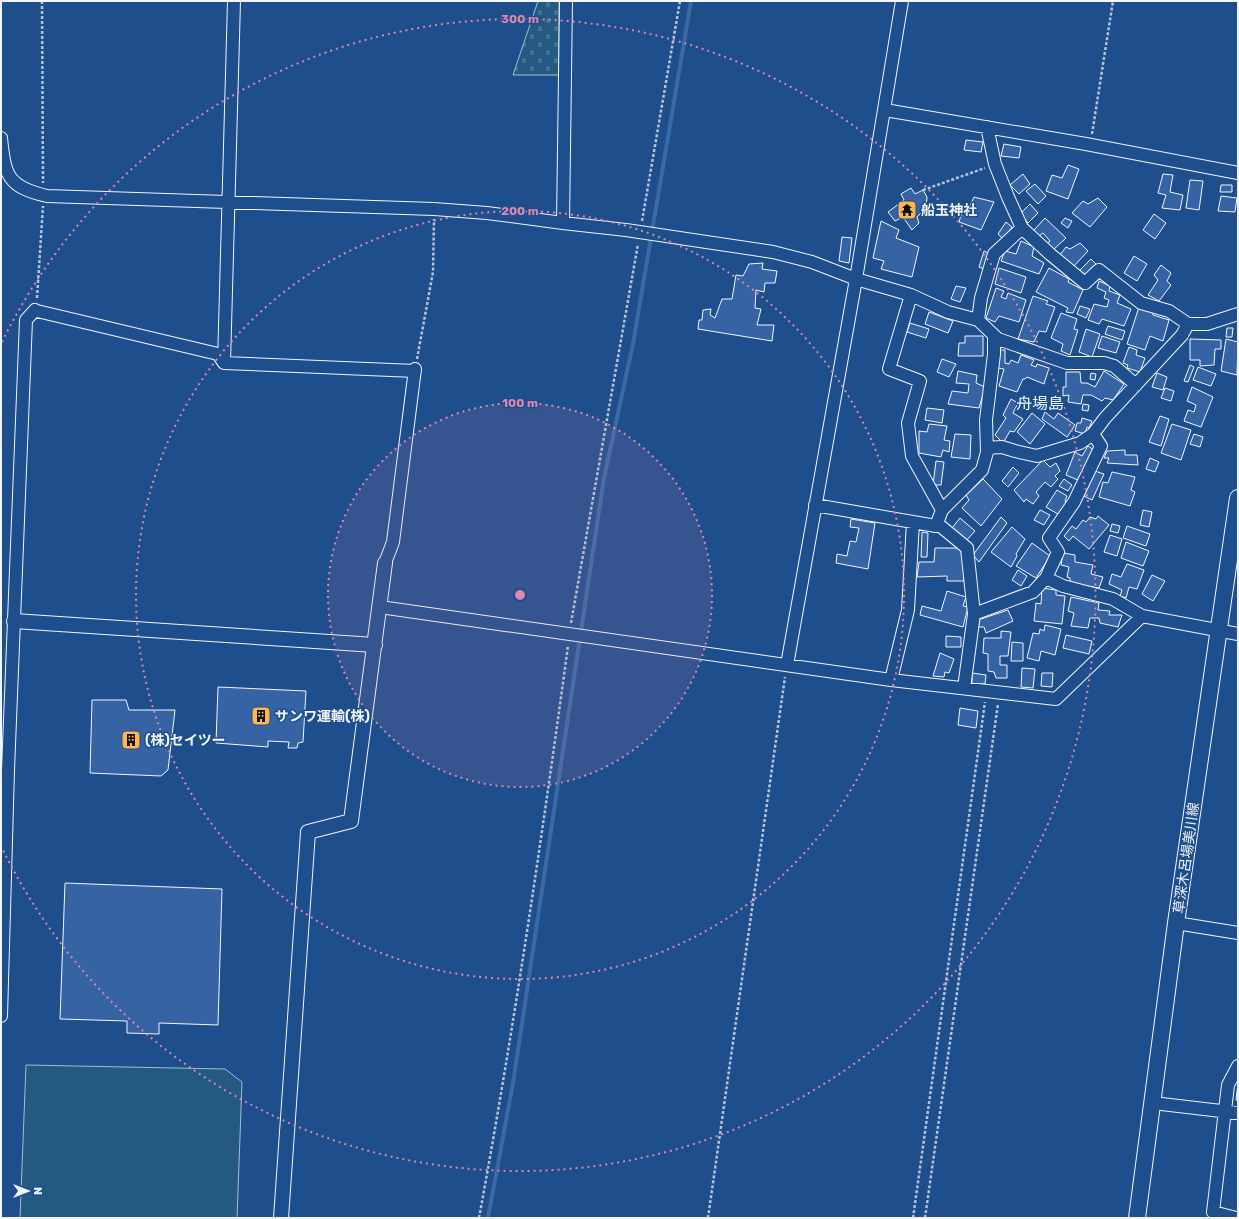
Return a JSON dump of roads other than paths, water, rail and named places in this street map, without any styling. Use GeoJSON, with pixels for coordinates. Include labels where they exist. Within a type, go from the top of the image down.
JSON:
{"type":"FeatureCollection","features":[{"type":"Feature","properties":{"kind":"main road","name":"草深木呂場美川線"},"geometry":{"type":"LineString","coordinates":[[1137,1218],[1176,923],[1238,498]]}},
{"type":"Feature","properties":{"kind":"street"},"geometry":{"type":"LineString","coordinates":[[224,363],[234,1]]}},
{"type":"Feature","properties":{"kind":"street"},"geometry":{"type":"LineString","coordinates":[[563,223],[566,1]]}},
{"type":"Feature","properties":{"kind":"street"},"geometry":{"type":"LineString","coordinates":[[787,665],[856,279],[902,1]]}},
{"type":"Feature","properties":{"kind":"street"},"geometry":{"type":"LineString","coordinates":[[884,110],[1090,145],[1238,173]]}},
{"type":"Feature","properties":{"kind":"street"},"geometry":{"type":"LineString","coordinates":[[987,127],[995,164],[1022,228],[1085,283],[1099,270],[1141,303],[1169,311],[1188,324],[1207,324],[1238,314]]}},
{"type":"Feature","properties":{"kind":"street"},"geometry":{"type":"LineString","coordinates":[[1,138],[7,174],[16,184],[27,191],[44,195],[434,209],[487,213],[647,233],[773,252],[812,262],[856,279],[911,295],[948,312],[978,320],[998,339],[1067,363],[1104,363],[1114,366],[1136,385]]}},
{"type":"Feature","properties":{"kind":"street"},"geometry":{"type":"LineString","coordinates":[[978,320],[981,298],[994,254],[1022,228]]}},
{"type":"Feature","properties":{"kind":"street"},"geometry":{"type":"LineString","coordinates":[[911,295],[889,369],[920,381],[908,423],[912,456],[942,510]]}},
{"type":"Feature","properties":{"kind":"street"},"geometry":{"type":"LineString","coordinates":[[1,1016],[26,320],[35,310],[218,354],[224,363]]}},
{"type":"Feature","properties":{"kind":"street"},"geometry":{"type":"LineString","coordinates":[[987,448],[1002,447],[1037,456],[1080,443],[1093,434],[1105,418],[1182,335],[1188,324]]}},
{"type":"Feature","properties":{"kind":"street"},"geometry":{"type":"LineString","coordinates":[[938,524],[942,510],[982,470],[987,448],[986,420],[994,354],[994,336]]}},
{"type":"Feature","properties":{"kind":"street"},"geometry":{"type":"LineString","coordinates":[[224,363],[415,370],[393,542],[385,563],[351,821],[308,832],[281,1218]]}},
{"type":"Feature","properties":{"kind":"street"},"geometry":{"type":"LineString","coordinates":[[974,614],[1033,592],[1046,578],[1058,552],[1048,538],[1074,502],[1100,446],[1093,434]]}},
{"type":"Feature","properties":{"kind":"street"},"geometry":{"type":"LineString","coordinates":[[815,505],[936,526],[938,524]]}},
{"type":"Feature","properties":{"kind":"street"},"geometry":{"type":"LineString","coordinates":[[891,680],[908,610],[913,522]]}},
{"type":"Feature","properties":{"kind":"street"},"geometry":{"type":"LineString","coordinates":[[938,524],[967,548],[974,614],[964,688]]}},
{"type":"Feature","properties":{"kind":"street"},"geometry":{"type":"LineString","coordinates":[[1046,578],[1063,586],[1113,599],[1142,616],[1238,634]]}},
{"type":"Feature","properties":{"kind":"street"},"geometry":{"type":"LineString","coordinates":[[380,607],[891,680],[1056,699],[1142,616]]}},
{"type":"Feature","properties":{"kind":"street"},"geometry":{"type":"LineString","coordinates":[[14,621],[374,645]]}},
{"type":"Feature","properties":{"kind":"street"},"geometry":{"type":"LineString","coordinates":[[1176,923],[1238,933]]}},
{"type":"Feature","properties":{"kind":"street"},"geometry":{"type":"LineString","coordinates":[[1236,1218],[1213,1212],[1228,1085],[1238,1066]]}},
{"type":"Feature","properties":{"kind":"street"},"geometry":{"type":"LineString","coordinates":[[1153,1103],[1238,1113]]}},
{"type":"Feature","properties":{"kind":"waterway"},"geometry":{"type":"LineString","coordinates":[[488,1218],[513,1083],[604,478],[633,344],[691,1]]}},
{"type":"Feature","properties":{"kind":"place","name":"船玉神社"},"geometry":{"type":"Point","coordinates":[907,210]}},
{"type":"Feature","properties":{"kind":"place","name":"サンワ運輸(株)"},"geometry":{"type":"Point","coordinates":[261,716]}},
{"type":"Feature","properties":{"kind":"place","name":"(株)セイツー"},"geometry":{"type":"Point","coordinates":[131,740]}},
{"type":"Feature","properties":{"kind":"district","name":"舟場島"},"geometry":{"type":"Point","coordinates":[1040,403]}}]}
